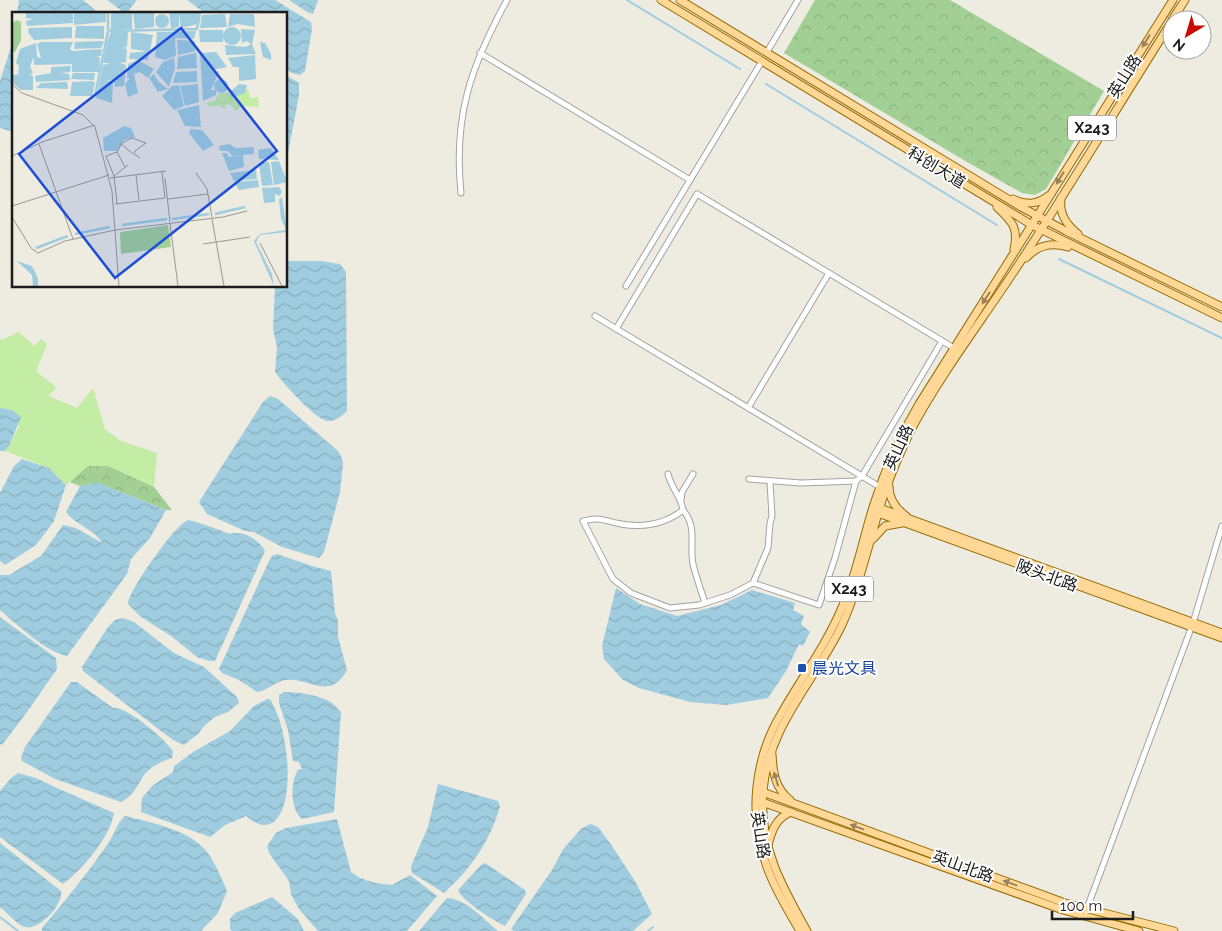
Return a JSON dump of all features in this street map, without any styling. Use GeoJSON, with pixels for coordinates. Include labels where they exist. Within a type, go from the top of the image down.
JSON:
{"type":"FeatureCollection","features":[{"type":"Feature","properties":{"kind":"main road","name":"科创大道"},"geometry":{"type":"LineString","coordinates":[[662,0],[1032,225],[1222,318]]}},
{"type":"Feature","properties":{"kind":"main road","name":"科创大道"},"geometry":{"type":"LineString","coordinates":[[680,0],[1037,216],[1222,307]]}},
{"type":"Feature","properties":{"kind":"main road","name":"英山路"},"geometry":{"type":"LineString","coordinates":[[760,790],[772,747],[787,716],[822,662],[840,629],[856,591],[868,548],[880,487],[905,428],[1172,0]]}},
{"type":"Feature","properties":{"kind":"main road","name":"英山路"},"geometry":{"type":"LineString","coordinates":[[800,931],[766,866],[758,832],[761,762],[773,729],[823,646],[843,605],[876,510],[911,432],[925,407],[1017,267],[1162,36]]}},
{"type":"Feature","properties":{"kind":"main road"},"geometry":{"type":"LineString","coordinates":[[992,189],[1021,202],[1029,203],[1038,202],[1050,194]]}},
{"type":"Feature","properties":{"kind":"main road"},"geometry":{"type":"LineString","coordinates":[[1062,196],[1061,209],[1065,222],[1090,243]]}},
{"type":"Feature","properties":{"kind":"main road"},"geometry":{"type":"LineString","coordinates":[[986,197],[1014,226],[1017,237],[1013,257]]}},
{"type":"Feature","properties":{"kind":"main road"},"geometry":{"type":"LineString","coordinates":[[1017,267],[1031,253],[1043,246],[1057,244],[1085,252]]}},
{"type":"Feature","properties":{"kind":"main road"},"geometry":{"type":"LineString","coordinates":[[890,477],[889,489],[892,501],[909,522]]}},
{"type":"Feature","properties":{"kind":"main road","name":"陂头北路"},"geometry":{"type":"LineString","coordinates":[[876,510],[1192,625],[1222,638]]}},
{"type":"Feature","properties":{"kind":"main road"},"geometry":{"type":"LineString","coordinates":[[868,548],[876,534],[885,526],[909,522]]}},
{"type":"Feature","properties":{"kind":"main road","name":"陂头北路"},"geometry":{"type":"LineString","coordinates":[[1192,625],[1222,633]]}},
{"type":"Feature","properties":{"kind":"main road"},"geometry":{"type":"LineString","coordinates":[[772,747],[777,785],[795,804]]}},
{"type":"Feature","properties":{"kind":"main road","name":"英山北路"},"geometry":{"type":"LineString","coordinates":[[760,790],[1065,903],[1086,913],[1139,931]]}},
{"type":"Feature","properties":{"kind":"main road","name":"英山路"},"geometry":{"type":"LineString","coordinates":[[759,801],[767,848],[779,880],[807,931]]}},
{"type":"Feature","properties":{"kind":"main road","name":"英山北路"},"geometry":{"type":"LineString","coordinates":[[759,801],[1064,910],[1174,931]]}},
{"type":"Feature","properties":{"kind":"main road"},"geometry":{"type":"LineString","coordinates":[[767,848],[774,825],[791,812]]}},
{"type":"Feature","properties":{"kind":"street"},"geometry":{"type":"LineString","coordinates":[[461,193],[459,165],[461,122],[468,87],[480,54],[507,0]]}},
{"type":"Feature","properties":{"kind":"street"},"geometry":{"type":"LineString","coordinates":[[767,52],[798,0]]}},
{"type":"Feature","properties":{"kind":"street"},"geometry":{"type":"LineString","coordinates":[[480,54],[690,180]]}},
{"type":"Feature","properties":{"kind":"street"},"geometry":{"type":"LineString","coordinates":[[626,286],[762,61]]}},
{"type":"Feature","properties":{"kind":"street"},"geometry":{"type":"LineString","coordinates":[[616,329],[697,194],[954,348]]}},
{"type":"Feature","properties":{"kind":"street"},"geometry":{"type":"LineString","coordinates":[[748,408],[829,273]]}},
{"type":"Feature","properties":{"kind":"street"},"geometry":{"type":"LineString","coordinates":[[595,316],[880,487]]}},
{"type":"Feature","properties":{"kind":"street"},"geometry":{"type":"LineString","coordinates":[[753,583],[819,604],[835,558],[856,481],[862,476],[942,341]]}},
{"type":"Feature","properties":{"kind":"street"},"geometry":{"type":"LineString","coordinates":[[668,474],[670,486],[681,500],[684,510],[690,518],[693,563],[705,603]]}},
{"type":"Feature","properties":{"kind":"street"},"geometry":{"type":"LineString","coordinates":[[681,500],[682,492],[693,474]]}},
{"type":"Feature","properties":{"kind":"street"},"geometry":{"type":"LineString","coordinates":[[749,479],[801,483],[856,481]]}},
{"type":"Feature","properties":{"kind":"street"},"geometry":{"type":"LineString","coordinates":[[684,510],[665,522],[640,525],[621,524],[596,517],[583,521],[613,579],[631,593],[670,608],[705,603],[730,595],[753,583],[768,548],[772,516],[770,482]]}},
{"type":"Feature","properties":{"kind":"street"},"geometry":{"type":"LineString","coordinates":[[1086,913],[1192,625],[1222,526]]}},
{"type":"Feature","properties":{"kind":"green space"},"geometry":{"type":"Polygon","coordinates":[[[815,0],[950,0],[1104,91],[1046,189],[1035,195],[1022,193],[784,53],[815,0]]]}},
{"type":"Feature","properties":{"kind":"green space"},"geometry":{"type":"Polygon","coordinates":[[[18,332],[35,346],[41,339],[47,344],[36,371],[56,387],[49,396],[77,408],[93,388],[105,429],[121,441],[157,453],[154,487],[108,466],[88,466],[66,485],[49,468],[5,451],[19,426],[12,410],[0,408],[0,338],[2,340],[18,332]]]}},
{"type":"Feature","properties":{"kind":"green space"},"geometry":{"type":"Polygon","coordinates":[[[88,466],[108,466],[154,487],[172,510],[166,510],[98,483],[80,486],[70,482],[88,466]]]}},
{"type":"Feature","properties":{"kind":"water"},"geometry":{"type":"Polygon","coordinates":[[[19,0],[83,0],[98,12],[17,12],[19,0]]]}},
{"type":"Feature","properties":{"kind":"water"},"geometry":{"type":"Polygon","coordinates":[[[107,0],[137,0],[128,12],[123,12],[107,0]]]}},
{"type":"Feature","properties":{"kind":"water"},"geometry":{"type":"Polygon","coordinates":[[[187,0],[275,0],[311,22],[312,29],[305,71],[300,75],[288,71],[288,12],[203,12],[187,0]]]}},
{"type":"Feature","properties":{"kind":"water"},"geometry":{"type":"Polygon","coordinates":[[[289,0],[318,0],[313,14],[289,0]]]}},
{"type":"Feature","properties":{"kind":"water"},"geometry":{"type":"Polygon","coordinates":[[[11,47],[12,131],[0,128],[0,81],[11,47]]]}},
{"type":"Feature","properties":{"kind":"water"},"geometry":{"type":"Polygon","coordinates":[[[288,76],[299,83],[299,95],[288,153],[288,76]]]}},
{"type":"Feature","properties":{"kind":"water"},"geometry":{"type":"Polygon","coordinates":[[[288,261],[321,261],[340,264],[346,272],[347,411],[341,417],[333,421],[327,421],[315,414],[275,372],[277,347],[273,329],[275,288],[288,288],[288,261]]]}},
{"type":"Feature","properties":{"kind":"water"},"geometry":{"type":"Polygon","coordinates":[[[270,396],[278,399],[338,451],[342,458],[340,492],[324,552],[319,558],[282,547],[254,532],[245,531],[207,514],[199,502],[263,402],[270,396]]]}},
{"type":"Feature","properties":{"kind":"water"},"geometry":{"type":"Polygon","coordinates":[[[0,408],[12,410],[21,417],[5,451],[0,451],[0,408]]]}},
{"type":"Feature","properties":{"kind":"water"},"geometry":{"type":"Polygon","coordinates":[[[22,459],[49,468],[66,485],[54,521],[36,545],[5,565],[0,561],[0,493],[14,466],[22,459]]]}},
{"type":"Feature","properties":{"kind":"water"},"geometry":{"type":"Polygon","coordinates":[[[98,483],[166,510],[150,538],[131,559],[127,574],[67,656],[49,649],[40,643],[0,610],[0,575],[9,575],[41,556],[63,525],[76,528],[102,543],[95,534],[74,520],[66,512],[80,486],[98,483]]]}},
{"type":"Feature","properties":{"kind":"water"},"geometry":{"type":"Polygon","coordinates":[[[188,520],[227,533],[247,535],[265,551],[215,661],[197,657],[171,636],[141,617],[128,604],[134,588],[158,552],[174,532],[188,520]]]}},
{"type":"Feature","properties":{"kind":"water"},"geometry":{"type":"Polygon","coordinates":[[[277,554],[331,571],[335,613],[338,621],[338,637],[347,670],[333,685],[319,686],[294,680],[285,680],[257,692],[239,680],[222,673],[219,669],[269,561],[272,556],[277,554]]]}},
{"type":"Feature","properties":{"kind":"water"},"geometry":{"type":"Polygon","coordinates":[[[616,588],[640,604],[677,616],[721,605],[752,590],[795,603],[793,610],[804,616],[801,624],[810,632],[803,646],[799,644],[786,671],[768,698],[726,705],[690,702],[639,688],[623,680],[604,659],[602,646],[616,588]]]}},
{"type":"Feature","properties":{"kind":"water"},"geometry":{"type":"Polygon","coordinates":[[[0,617],[56,658],[57,669],[2,745],[0,744],[0,617]]]}},
{"type":"Feature","properties":{"kind":"water"},"geometry":{"type":"Polygon","coordinates":[[[123,618],[134,622],[174,653],[204,667],[237,697],[239,703],[228,712],[215,717],[184,745],[173,740],[83,671],[82,667],[108,627],[115,620],[123,618]]]}},
{"type":"Feature","properties":{"kind":"water"},"geometry":{"type":"Polygon","coordinates":[[[71,682],[77,682],[113,708],[127,712],[136,718],[162,739],[173,751],[172,758],[151,768],[131,795],[121,802],[55,779],[22,761],[21,758],[25,747],[71,682]]]}},
{"type":"Feature","properties":{"kind":"water"},"geometry":{"type":"Polygon","coordinates":[[[284,692],[302,693],[321,698],[332,703],[341,712],[334,812],[302,819],[295,809],[292,796],[295,775],[298,770],[302,769],[299,762],[293,761],[288,730],[279,703],[279,695],[284,692]]]}},
{"type":"Feature","properties":{"kind":"water"},"geometry":{"type":"Polygon","coordinates":[[[270,699],[281,724],[288,770],[283,807],[279,816],[272,823],[263,825],[246,816],[225,825],[210,837],[141,812],[142,798],[152,786],[173,772],[174,766],[193,752],[230,731],[254,706],[270,699]]]}},
{"type":"Feature","properties":{"kind":"water"},"geometry":{"type":"Polygon","coordinates":[[[18,773],[36,778],[114,813],[107,832],[94,852],[79,870],[63,884],[0,837],[0,791],[18,773]]]}},
{"type":"Feature","properties":{"kind":"water"},"geometry":{"type":"Polygon","coordinates":[[[438,784],[498,801],[500,806],[491,831],[478,854],[454,884],[444,893],[412,873],[411,866],[428,827],[438,784]]]}},
{"type":"Feature","properties":{"kind":"water"},"geometry":{"type":"Polygon","coordinates":[[[125,816],[172,829],[203,847],[215,864],[227,891],[218,913],[201,931],[42,931],[42,928],[99,856],[125,816]]]}},
{"type":"Feature","properties":{"kind":"water"},"geometry":{"type":"Polygon","coordinates":[[[337,819],[351,872],[360,878],[375,883],[392,885],[410,875],[437,896],[407,931],[318,931],[299,909],[291,894],[289,881],[269,853],[267,846],[276,833],[286,828],[337,819]]]}},
{"type":"Feature","properties":{"kind":"water"},"geometry":{"type":"Polygon","coordinates":[[[591,824],[598,827],[610,843],[635,881],[652,914],[633,931],[514,931],[511,929],[552,870],[564,848],[582,828],[591,824]]]}},
{"type":"Feature","properties":{"kind":"water"},"geometry":{"type":"Polygon","coordinates":[[[0,843],[61,891],[59,902],[55,909],[44,921],[37,925],[31,927],[22,926],[0,907],[0,843]]]}},
{"type":"Feature","properties":{"kind":"water"},"geometry":{"type":"Polygon","coordinates":[[[485,863],[525,890],[526,894],[505,926],[472,905],[458,890],[485,863]]]}},
{"type":"Feature","properties":{"kind":"water"},"geometry":{"type":"Polygon","coordinates":[[[272,897],[298,919],[304,931],[232,931],[230,929],[230,919],[235,913],[272,897]]]}},
{"type":"Feature","properties":{"kind":"water"},"geometry":{"type":"Polygon","coordinates":[[[447,898],[454,899],[468,906],[498,931],[419,931],[447,898]]]}},
{"type":"Feature","properties":{"kind":"waterway"},"geometry":{"type":"LineString","coordinates":[[627,0],[740,69]]}},
{"type":"Feature","properties":{"kind":"waterway"},"geometry":{"type":"LineString","coordinates":[[766,84],[997,225]]}},
{"type":"Feature","properties":{"kind":"waterway"},"geometry":{"type":"LineString","coordinates":[[1059,259],[1222,338]]}},
{"type":"Feature","properties":{"kind":"waterway"},"geometry":{"type":"LineString","coordinates":[[0,917],[18,931]]}},
{"type":"Feature","properties":{"kind":"waterway"},"geometry":{"type":"LineString","coordinates":[[648,931],[653,927]]}},
{"type":"Feature","properties":{"kind":"place","name":"晨光文具"},"geometry":{"type":"Point","coordinates":[802,668]}}]}
